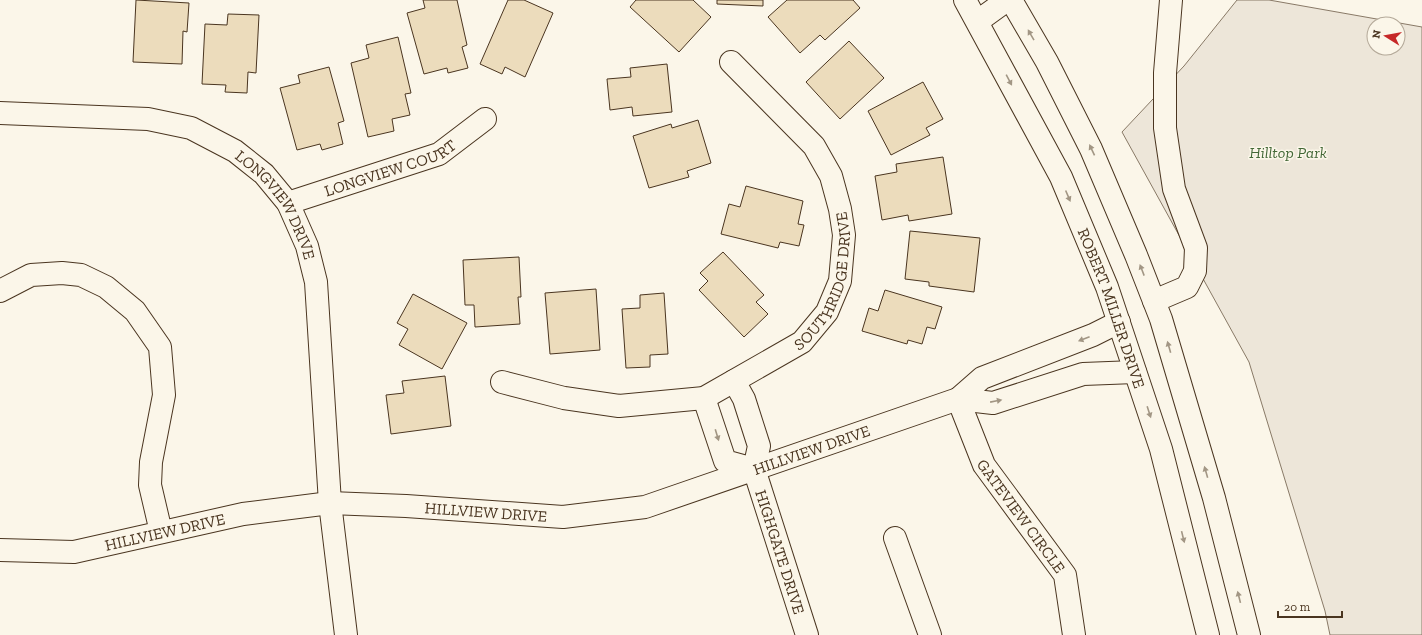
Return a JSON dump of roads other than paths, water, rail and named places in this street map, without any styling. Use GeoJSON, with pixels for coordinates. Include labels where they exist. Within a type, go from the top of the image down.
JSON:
{"type":"FeatureCollection","features":[{"type":"Feature","properties":{"kind":"street","name":"ROBERT MILLER DRIVE"},"geometry":{"type":"LineString","coordinates":[[965,0],[978,21],[1061,177],[1107,287],[1161,449],[1208,635]]}},
{"type":"Feature","properties":{"kind":"street"},"geometry":{"type":"LineString","coordinates":[[978,21],[1007,0]]}},
{"type":"Feature","properties":{"kind":"street"},"geometry":{"type":"LineString","coordinates":[[1011,0],[1047,62],[1091,149],[1161,319],[1214,498],[1249,635]]}},
{"type":"Feature","properties":{"kind":"street"},"geometry":{"type":"LineString","coordinates":[[1154,301],[1187,286],[1195,271],[1196,248],[1174,189],[1165,128],[1165,73],[1171,0]]}},
{"type":"Feature","properties":{"kind":"street","name":"SOUTHRIDGE DRIVE"},"geometry":{"type":"LineString","coordinates":[[502,382],[564,398],[619,406],[704,398],[802,342],[826,312],[840,281],[844,235],[840,209],[831,176],[814,146],[731,62]]}},
{"type":"Feature","properties":{"kind":"street","name":"LONGVIEW DRIVE"},"geometry":{"type":"LineString","coordinates":[[0,113],[148,118],[191,128],[235,151],[264,174],[288,203],[307,246],[316,282],[330,503],[346,635]]}},
{"type":"Feature","properties":{"kind":"street","name":"LONGVIEW COURT"},"geometry":{"type":"LineString","coordinates":[[288,203],[439,154],[485,119]]}},
{"type":"Feature","properties":{"kind":"street"},"geometry":{"type":"LineString","coordinates":[[0,291],[31,275],[62,273],[81,275],[106,287],[135,311],[160,347],[164,395],[151,462],[150,486],[161,532]]}},
{"type":"Feature","properties":{"kind":"street"},"geometry":{"type":"LineString","coordinates":[[958,399],[982,378],[1093,335],[1119,322]]}},
{"type":"Feature","properties":{"kind":"street"},"geometry":{"type":"LineString","coordinates":[[958,399],[994,403],[1084,374],[1136,372]]}},
{"type":"Feature","properties":{"kind":"street"},"geometry":{"type":"LineString","coordinates":[[704,398],[725,461],[754,469],[759,446],[744,400],[734,381]]}},
{"type":"Feature","properties":{"kind":"street","name":"HILLVIEW DRIVE"},"geometry":{"type":"LineString","coordinates":[[0,550],[74,552],[243,514],[330,503],[406,506],[563,517],[645,507],[958,399]]}},
{"type":"Feature","properties":{"kind":"street","name":"GATEVIEW CIRCLE"},"geometry":{"type":"LineString","coordinates":[[958,399],[984,465],[1065,575],[1074,635]]}},
{"type":"Feature","properties":{"kind":"street","name":"HIGHGATE DRIVE"},"geometry":{"type":"LineString","coordinates":[[754,469],[807,635]]}},
{"type":"Feature","properties":{"kind":"street"},"geometry":{"type":"LineString","coordinates":[[895,538],[930,635]]}},
{"type":"Feature","properties":{"kind":"park label","name":"Hilltop Park"},"geometry":{"type":"Point","coordinates":[1288,152]}}]}
